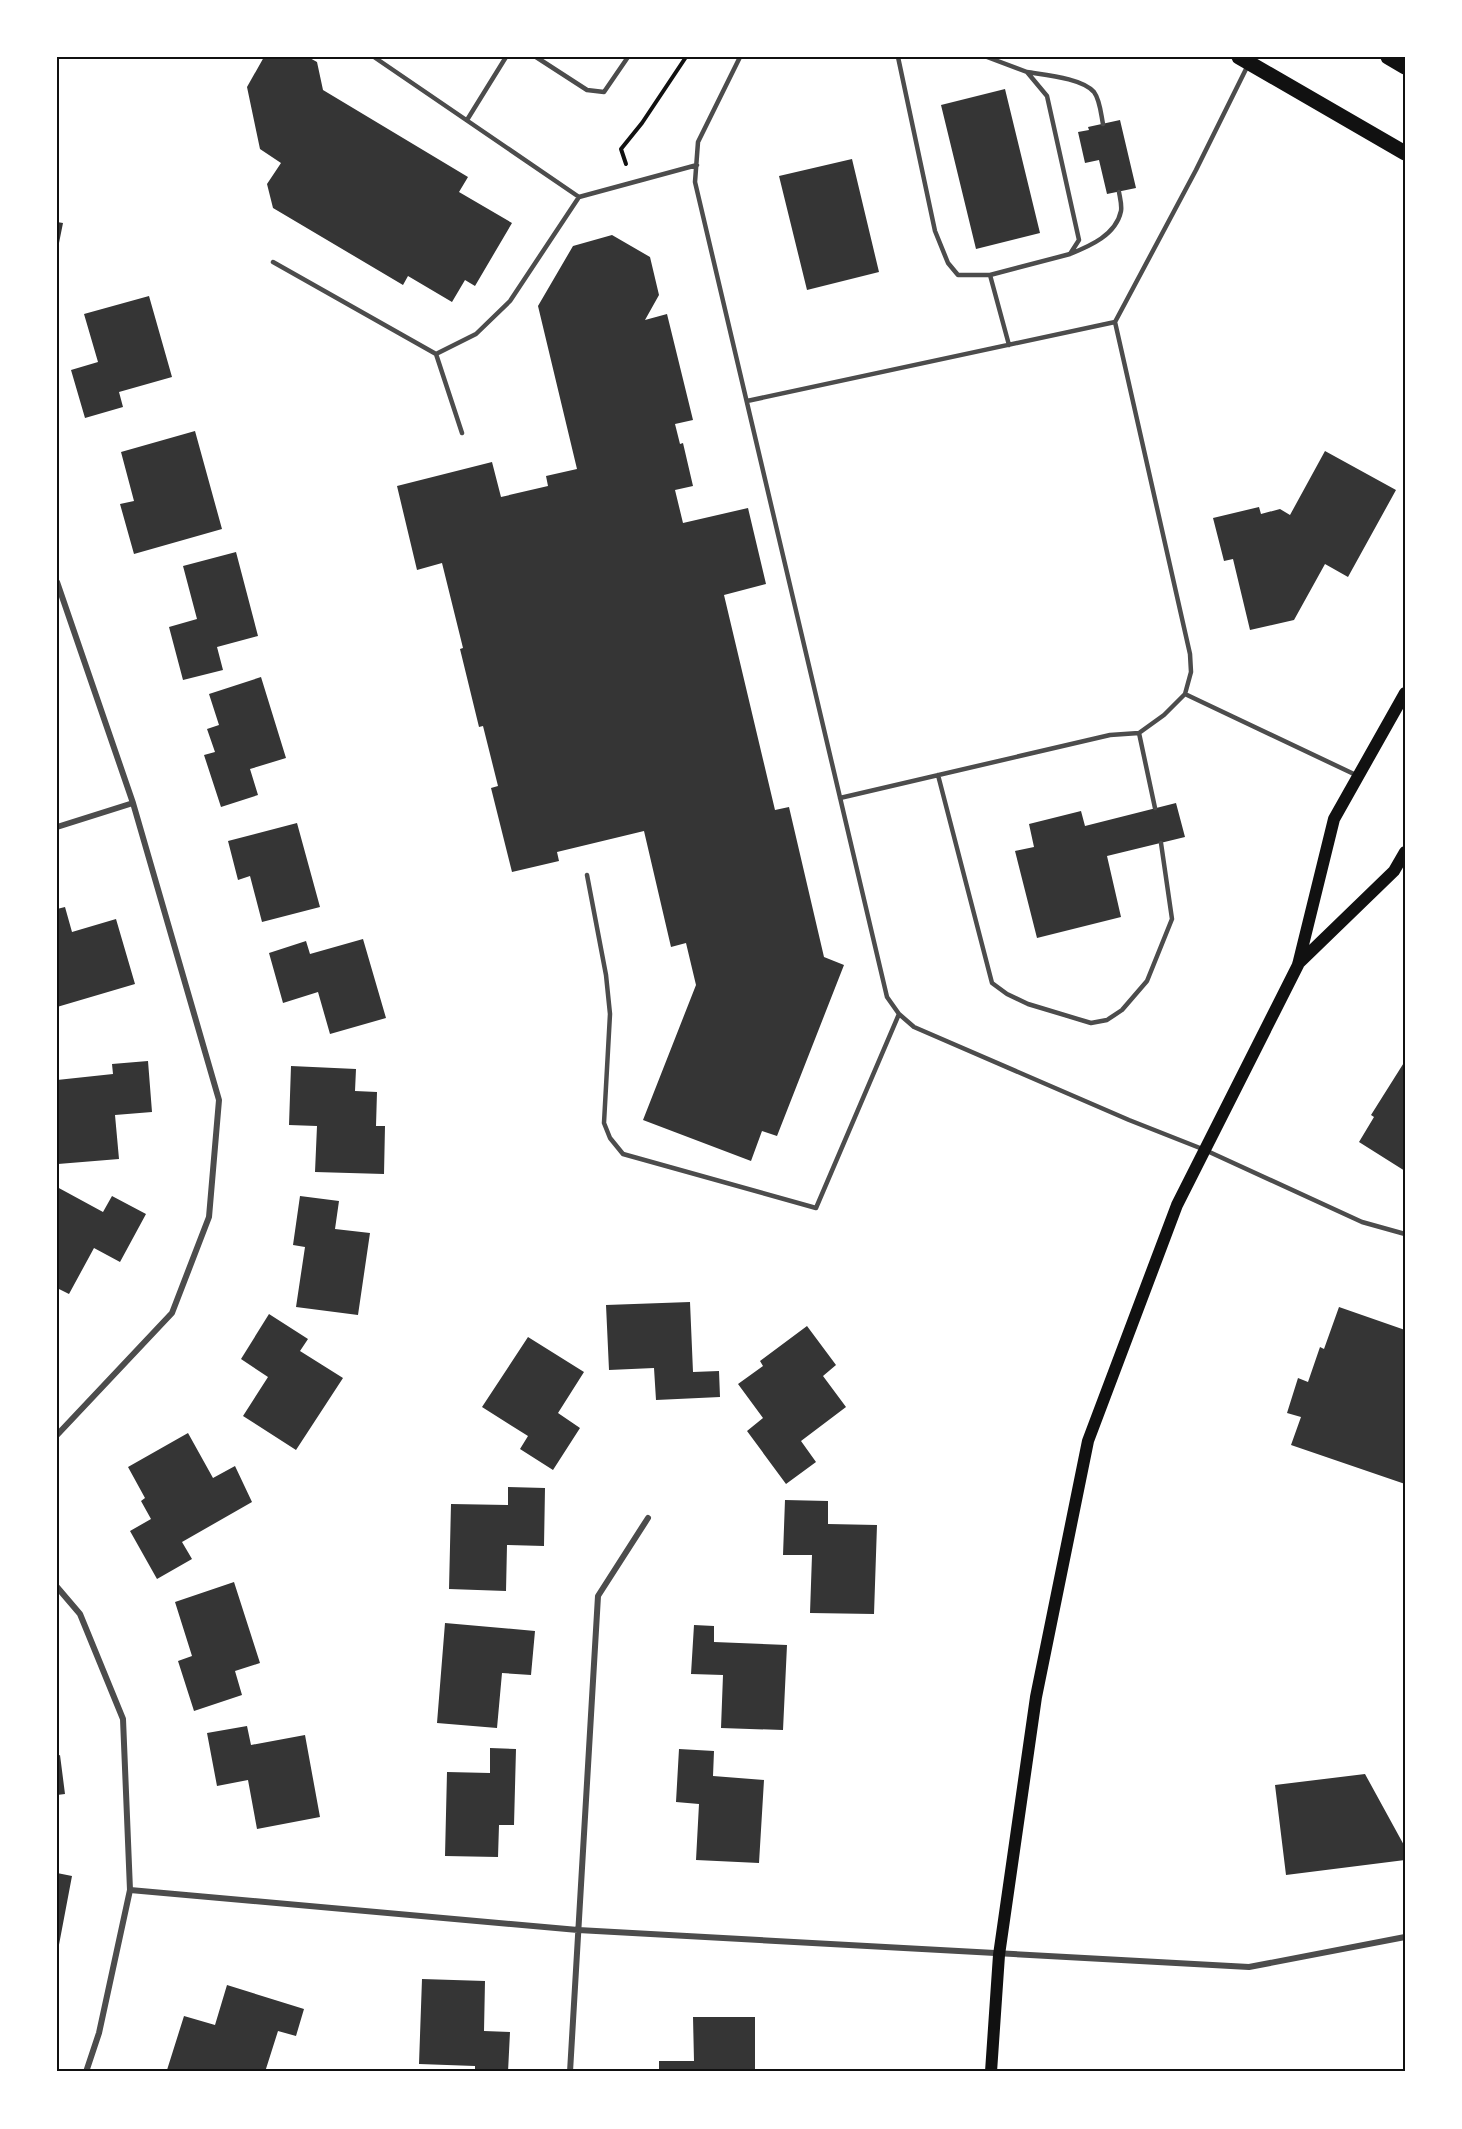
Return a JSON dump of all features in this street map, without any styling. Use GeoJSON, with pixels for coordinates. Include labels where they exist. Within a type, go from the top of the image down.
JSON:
{"type":"FeatureCollection","features":[{"type":"Feature","properties":{"kind":"main road"},"geometry":{"type":"LineString","coordinates":[[1388,57],[1405,67]]}},
{"type":"Feature","properties":{"kind":"main road"},"geometry":{"type":"LineString","coordinates":[[1244,60],[1405,153]]}},
{"type":"Feature","properties":{"kind":"main road"},"geometry":{"type":"LineString","coordinates":[[991,2072],[999,1955],[1036,1697],[1088,1440],[1177,1205],[1298,965],[1334,819],[1405,693]]}},
{"type":"Feature","properties":{"kind":"main road"},"geometry":{"type":"LineString","coordinates":[[1298,965],[1394,871],[1405,852]]}},
{"type":"Feature","properties":{"kind":"street"},"geometry":{"type":"LineString","coordinates":[[57,582],[133,803],[219,1100],[209,1217],[172,1313],[57,1435]]}},
{"type":"Feature","properties":{"kind":"street"},"geometry":{"type":"LineString","coordinates":[[57,827],[133,803]]}},
{"type":"Feature","properties":{"kind":"street"},"geometry":{"type":"LineString","coordinates":[[570,2072],[598,1596],[648,1518]]}},
{"type":"Feature","properties":{"kind":"street"},"geometry":{"type":"LineString","coordinates":[[57,1587],[80,1614],[123,1719],[130,1890],[99,2034],[86,2072]]}},
{"type":"Feature","properties":{"kind":"street"},"geometry":{"type":"LineString","coordinates":[[130,1890],[579,1930],[999,1955],[1250,1967],[1405,1937]]}},
{"type":"Feature","properties":{"kind":"lane"},"geometry":{"type":"LineString","coordinates":[[374,57],[579,197]]}},
{"type":"Feature","properties":{"kind":"lane"},"geometry":{"type":"LineString","coordinates":[[467,120],[506,57]]}},
{"type":"Feature","properties":{"kind":"lane"},"geometry":{"type":"LineString","coordinates":[[536,57],[587,90],[604,92],[628,57]]}},
{"type":"Feature","properties":{"kind":"lane"},"geometry":{"type":"LineString","coordinates":[[740,57],[698,142],[696,182],[887,997],[899,1014],[914,1027],[1129,1120],[1205,1150],[1362,1221],[1405,1234]]}},
{"type":"Feature","properties":{"kind":"lane"},"geometry":{"type":"LineString","coordinates":[[898,57],[935,231],[948,263],[958,275],[990,275],[1070,254],[1087,247],[1113,228],[1121,210],[1119,192]]}},
{"type":"Feature","properties":{"kind":"lane"},"geometry":{"type":"LineString","coordinates":[[987,57],[1027,72],[1068,79],[1093,91],[1098,99],[1103,124]]}},
{"type":"Feature","properties":{"kind":"lane"},"geometry":{"type":"LineString","coordinates":[[840,798],[1110,735],[1139,733],[1164,715],[1185,694],[1191,672],[1190,654],[1115,322],[1196,170],[1244,60]]}},
{"type":"Feature","properties":{"kind":"lane"},"geometry":{"type":"LineString","coordinates":[[1027,72],[1047,96],[1079,240],[1070,254]]}},
{"type":"Feature","properties":{"kind":"lane"},"geometry":{"type":"LineString","coordinates":[[436,354],[477,334],[510,301],[579,197],[696,165]]}},
{"type":"Feature","properties":{"kind":"lane"},"geometry":{"type":"LineString","coordinates":[[273,262],[436,354],[462,433]]}},
{"type":"Feature","properties":{"kind":"lane"},"geometry":{"type":"LineString","coordinates":[[990,275],[1009,345]]}},
{"type":"Feature","properties":{"kind":"lane"},"geometry":{"type":"LineString","coordinates":[[747,401],[1115,322]]}},
{"type":"Feature","properties":{"kind":"lane"},"geometry":{"type":"LineString","coordinates":[[1185,694],[1359,776]]}},
{"type":"Feature","properties":{"kind":"lane"},"geometry":{"type":"LineString","coordinates":[[1139,733],[1155,808]]}},
{"type":"Feature","properties":{"kind":"lane"},"geometry":{"type":"LineString","coordinates":[[938,775],[992,983],[1017,999],[1091,1023],[1107,1020],[1122,1010],[1147,981],[1173,919],[1161,843]]}},
{"type":"Feature","properties":{"kind":"lane"},"geometry":{"type":"LineString","coordinates":[[586,875],[606,975],[610,1014],[604,1123],[610,1138],[623,1154],[816,1208],[899,1014]]}},
{"type":"Feature","properties":{"kind":"path"},"geometry":{"type":"LineString","coordinates":[[631,183],[621,149],[642,123],[686,57]]}},
{"type":"Feature","properties":{"kind":"building"},"geometry":{"type":"Polygon","coordinates":[[[264,57],[308,57],[317,62],[323,90],[468,177],[459,192],[512,223],[475,286],[465,280],[452,302],[408,276],[403,285],[273,208],[267,184],[281,163],[260,149],[247,87],[264,57]]]}},
{"type":"Feature","properties":{"kind":"building"},"geometry":{"type":"Polygon","coordinates":[[[1005,89],[1040,233],[976,249],[941,105],[1005,89]]]}},
{"type":"Feature","properties":{"kind":"building"},"geometry":{"type":"Polygon","coordinates":[[[1120,120],[1136,188],[1107,194],[1099,160],[1085,163],[1078,132],[1089,130],[1088,127],[1120,120]]]}},
{"type":"Feature","properties":{"kind":"building"},"geometry":{"type":"Polygon","coordinates":[[[852,159],[879,272],[807,290],[779,176],[852,159]]]}},
{"type":"Feature","properties":{"kind":"building"},"geometry":{"type":"Polygon","coordinates":[[[57,222],[63,223],[58,248],[57,248],[57,222]]]}},
{"type":"Feature","properties":{"kind":"building"},"geometry":{"type":"Polygon","coordinates":[[[612,235],[650,257],[659,295],[645,320],[667,314],[693,420],[675,424],[680,444],[683,443],[693,486],[675,490],[683,523],[748,508],[766,584],[724,595],[775,810],[789,807],[824,957],[844,965],[777,1136],[762,1131],[751,1161],[643,1120],[696,985],[686,943],[671,947],[644,831],[557,852],[559,861],[512,872],[491,788],[498,786],[483,726],[479,727],[442,563],[417,570],[397,486],[492,462],[501,497],[548,486],[546,476],[577,469],[538,306],[573,246],[612,235]]]}},
{"type":"Feature","properties":{"kind":"building"},"geometry":{"type":"Polygon","coordinates":[[[149,296],[172,377],[119,392],[123,407],[85,418],[71,370],[98,362],[84,314],[149,296]]]}},
{"type":"Feature","properties":{"kind":"building"},"geometry":{"type":"Polygon","coordinates":[[[195,431],[222,529],[134,554],[120,504],[134,501],[121,452],[195,431]]]}},
{"type":"Feature","properties":{"kind":"building"},"geometry":{"type":"Polygon","coordinates":[[[1325,451],[1396,490],[1348,577],[1325,564],[1294,620],[1250,630],[1233,559],[1224,561],[1213,518],[1259,507],[1261,514],[1280,509],[1290,515],[1325,451]]]}},
{"type":"Feature","properties":{"kind":"building"},"geometry":{"type":"Polygon","coordinates":[[[236,552],[258,636],[217,647],[223,670],[183,680],[169,627],[197,619],[183,566],[236,552]]]}},
{"type":"Feature","properties":{"kind":"building"},"geometry":{"type":"Polygon","coordinates":[[[261,677],[286,758],[250,769],[258,795],[221,807],[204,755],[215,752],[207,729],[219,725],[209,694],[261,677]]]}},
{"type":"Feature","properties":{"kind":"building"},"geometry":{"type":"Polygon","coordinates":[[[1176,803],[1185,837],[1107,856],[1121,917],[1037,938],[1015,851],[1034,847],[1029,824],[1081,811],[1085,826],[1176,803]]]}},
{"type":"Feature","properties":{"kind":"building"},"geometry":{"type":"Polygon","coordinates":[[[297,823],[320,907],[262,922],[250,876],[238,880],[228,841],[297,823]]]}},
{"type":"Feature","properties":{"kind":"building"},"geometry":{"type":"Polygon","coordinates":[[[65,907],[72,932],[116,919],[135,984],[57,1007],[57,909],[65,907]]]}},
{"type":"Feature","properties":{"kind":"building"},"geometry":{"type":"Polygon","coordinates":[[[363,939],[386,1018],[330,1034],[318,992],[283,1003],[269,953],[306,941],[310,954],[363,939]]]}},
{"type":"Feature","properties":{"kind":"building"},"geometry":{"type":"Polygon","coordinates":[[[148,1061],[152,1112],[115,1115],[119,1159],[58,1164],[57,1080],[113,1074],[112,1064],[148,1061]]]}},
{"type":"Feature","properties":{"kind":"building"},"geometry":{"type":"Polygon","coordinates":[[[1405,1061],[1405,1171],[1359,1142],[1374,1117],[1371,1115],[1405,1061]]]}},
{"type":"Feature","properties":{"kind":"building"},"geometry":{"type":"Polygon","coordinates":[[[291,1066],[356,1069],[355,1091],[377,1092],[376,1126],[385,1126],[384,1174],[315,1172],[317,1126],[289,1125],[291,1066]]]}},
{"type":"Feature","properties":{"kind":"building"},"geometry":{"type":"Polygon","coordinates":[[[57,1187],[103,1212],[112,1196],[146,1214],[120,1262],[94,1248],[69,1294],[57,1288],[57,1187]]]}},
{"type":"Feature","properties":{"kind":"building"},"geometry":{"type":"Polygon","coordinates":[[[300,1196],[339,1201],[335,1229],[370,1233],[358,1315],[296,1307],[305,1247],[293,1245],[300,1196]]]}},
{"type":"Feature","properties":{"kind":"building"},"geometry":{"type":"Polygon","coordinates":[[[690,1302],[693,1372],[719,1371],[720,1397],[656,1400],[654,1368],[609,1370],[606,1305],[690,1302]]]}},
{"type":"Feature","properties":{"kind":"building"},"geometry":{"type":"Polygon","coordinates":[[[1339,1307],[1405,1330],[1405,1484],[1291,1445],[1301,1417],[1287,1413],[1298,1378],[1308,1382],[1320,1347],[1324,1349],[1339,1307]]]}},
{"type":"Feature","properties":{"kind":"building"},"geometry":{"type":"Polygon","coordinates":[[[269,1314],[308,1339],[300,1351],[343,1378],[296,1450],[243,1416],[268,1377],[241,1359],[269,1314]]]}},
{"type":"Feature","properties":{"kind":"building"},"geometry":{"type":"Polygon","coordinates":[[[807,1326],[836,1365],[823,1376],[846,1407],[801,1441],[816,1462],[786,1484],[747,1431],[763,1418],[738,1384],[763,1366],[760,1361],[807,1326]]]}},
{"type":"Feature","properties":{"kind":"building"},"geometry":{"type":"Polygon","coordinates":[[[528,1337],[584,1372],[558,1413],[580,1428],[553,1470],[520,1449],[528,1436],[482,1407],[528,1337]]]}},
{"type":"Feature","properties":{"kind":"building"},"geometry":{"type":"Polygon","coordinates":[[[188,1433],[213,1478],[235,1466],[252,1502],[182,1542],[192,1559],[157,1579],[130,1531],[151,1519],[141,1501],[145,1498],[128,1467],[188,1433]]]}},
{"type":"Feature","properties":{"kind":"building"},"geometry":{"type":"Polygon","coordinates":[[[508,1487],[545,1488],[544,1546],[507,1545],[506,1591],[449,1589],[451,1504],[508,1505],[508,1487]]]}},
{"type":"Feature","properties":{"kind":"building"},"geometry":{"type":"Polygon","coordinates":[[[785,1500],[828,1501],[828,1524],[877,1525],[874,1614],[810,1613],[812,1555],[783,1555],[785,1500]]]}},
{"type":"Feature","properties":{"kind":"building"},"geometry":{"type":"Polygon","coordinates":[[[234,1582],[260,1663],[235,1671],[242,1695],[194,1711],[178,1661],[192,1656],[175,1602],[234,1582]]]}},
{"type":"Feature","properties":{"kind":"building"},"geometry":{"type":"Polygon","coordinates":[[[445,1623],[535,1631],[531,1675],[502,1673],[497,1728],[437,1723],[445,1623]]]}},
{"type":"Feature","properties":{"kind":"building"},"geometry":{"type":"Polygon","coordinates":[[[694,1625],[714,1626],[714,1642],[787,1645],[783,1730],[721,1728],[723,1675],[691,1674],[694,1625]]]}},
{"type":"Feature","properties":{"kind":"building"},"geometry":{"type":"Polygon","coordinates":[[[247,1726],[251,1745],[305,1735],[320,1817],[257,1829],[248,1780],[217,1786],[207,1733],[247,1726]]]}},
{"type":"Feature","properties":{"kind":"building"},"geometry":{"type":"Polygon","coordinates":[[[490,1748],[516,1749],[514,1825],[499,1825],[498,1857],[445,1856],[447,1772],[490,1773],[490,1748]]]}},
{"type":"Feature","properties":{"kind":"building"},"geometry":{"type":"Polygon","coordinates":[[[679,1749],[714,1751],[713,1776],[764,1780],[759,1863],[696,1860],[699,1804],[676,1802],[679,1749]]]}},
{"type":"Feature","properties":{"kind":"building"},"geometry":{"type":"Polygon","coordinates":[[[60,1755],[65,1794],[57,1795],[57,1756],[60,1755]]]}},
{"type":"Feature","properties":{"kind":"building"},"geometry":{"type":"Polygon","coordinates":[[[1365,1774],[1405,1847],[1405,1860],[1286,1875],[1275,1785],[1365,1774]]]}},
{"type":"Feature","properties":{"kind":"building"},"geometry":{"type":"Polygon","coordinates":[[[57,1873],[72,1876],[58,1950],[57,1950],[57,1873]]]}},
{"type":"Feature","properties":{"kind":"building"},"geometry":{"type":"Polygon","coordinates":[[[422,1979],[485,1981],[484,2031],[510,2032],[508,2072],[475,2072],[475,2066],[419,2064],[422,1979]]]}},
{"type":"Feature","properties":{"kind":"building"},"geometry":{"type":"Polygon","coordinates":[[[227,1985],[304,2009],[296,2036],[278,2031],[265,2072],[174,2072],[167,2070],[184,2016],[215,2025],[227,1985]]]}},
{"type":"Feature","properties":{"kind":"building"},"geometry":{"type":"Polygon","coordinates":[[[693,2017],[755,2017],[755,2072],[659,2072],[659,2061],[694,2061],[693,2017]]]}}]}
